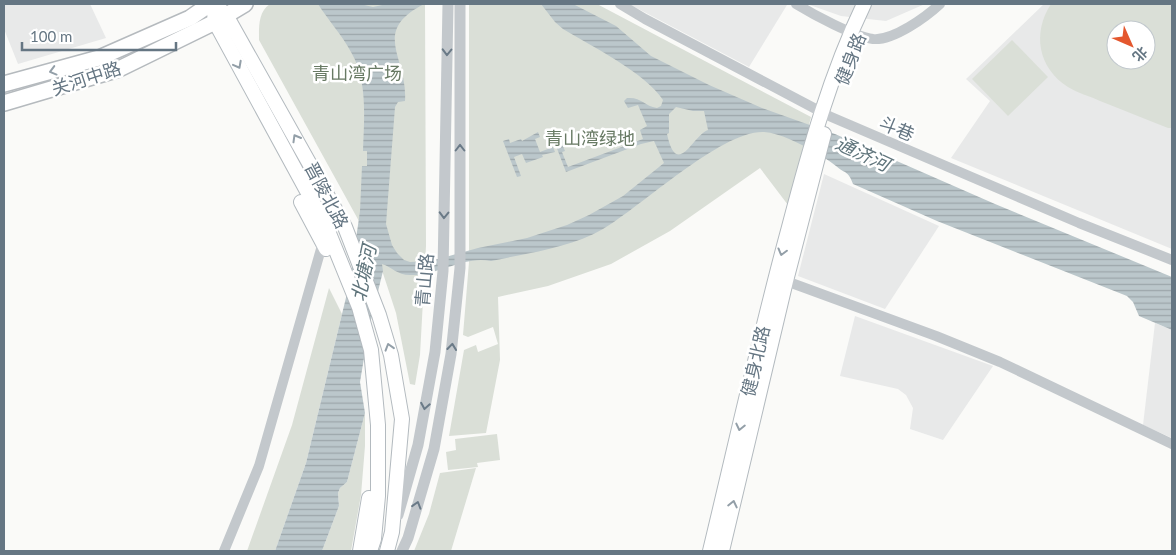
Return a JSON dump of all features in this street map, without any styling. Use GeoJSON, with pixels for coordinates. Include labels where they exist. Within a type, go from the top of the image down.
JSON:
{"type":"FeatureCollection","features":[{"type":"Feature","properties":{"kind":"main road","name":"晋陵北路"},"geometry":{"type":"LineString","coordinates":[[213,4],[345,227],[391,355],[402,419],[392,532],[385,551]]}},
{"type":"Feature","properties":{"kind":"main road","name":"关河中路"},"geometry":{"type":"LineString","coordinates":[[4,84],[99,58],[190,18],[213,4]]}},
{"type":"Feature","properties":{"kind":"main road","name":"关河中路"},"geometry":{"type":"LineString","coordinates":[[4,103],[119,70],[221,19],[245,4]]}},
{"type":"Feature","properties":{"kind":"main road","name":"健身路"},"geometry":{"type":"LineString","coordinates":[[808,174],[825,114],[864,4]]}},
{"type":"Feature","properties":{"kind":"main road","name":"健身路"},"geometry":{"type":"LineString","coordinates":[[855,33],[873,4]]}},
{"type":"Feature","properties":{"kind":"main road","name":"晋陵北路"},"geometry":{"type":"LineString","coordinates":[[221,19],[248,83],[326,226],[343,278],[359,307],[371,350],[378,425],[378,496],[374,539],[370,551]]}},
{"type":"Feature","properties":{"kind":"main road"},"geometry":{"type":"LineString","coordinates":[[248,83],[256,117],[343,278],[355,325],[365,369],[372,428],[368,504],[360,551]]}},
{"type":"Feature","properties":{"kind":"main road","name":"健身北路"},"geometry":{"type":"LineString","coordinates":[[722,551],[786,281],[808,174]]}},
{"type":"Feature","properties":{"kind":"main road","name":"健身北路"},"geometry":{"type":"LineString","coordinates":[[710,551],[776,276],[808,174]]}},
{"type":"Feature","properties":{"kind":"street","name":"青山路"},"geometry":{"type":"LineString","coordinates":[[392,532],[418,445],[435,352],[444,253],[448,4]]}},
{"type":"Feature","properties":{"kind":"street","name":"青山路"},"geometry":{"type":"LineString","coordinates":[[402,551],[408,538],[434,449],[451,354],[460,268],[460,4]]}},
{"type":"Feature","properties":{"kind":"street","name":"斗巷"},"geometry":{"type":"LineString","coordinates":[[620,4],[649,22],[825,114],[1079,223],[1172,260]]}},
{"type":"Feature","properties":{"kind":"street"},"geometry":{"type":"LineString","coordinates":[[796,4],[855,33],[875,39],[901,32],[940,4]]}},
{"type":"Feature","properties":{"kind":"street"},"geometry":{"type":"LineString","coordinates":[[224,551],[259,466],[323,242]]}},
{"type":"Feature","properties":{"kind":"street"},"geometry":{"type":"LineString","coordinates":[[786,281],[936,336],[1000,362],[1172,444]]}},
{"type":"Feature","properties":{"kind":"shaded area"},"geometry":{"type":"Polygon","coordinates":[[[4,4],[90,4],[106,38],[18,64],[4,29],[4,4]]]}},
{"type":"Feature","properties":{"kind":"shaded area"},"geometry":{"type":"Polygon","coordinates":[[[629,4],[786,4],[787,5],[749,67],[629,4]]]}},
{"type":"Feature","properties":{"kind":"shaded area"},"geometry":{"type":"Polygon","coordinates":[[[807,4],[925,4],[886,21],[841,16],[807,4]]]}},
{"type":"Feature","properties":{"kind":"shaded area"},"geometry":{"type":"Polygon","coordinates":[[[1044,4],[1172,4],[1172,249],[951,158],[990,101],[966,79],[1044,4]]]}},
{"type":"Feature","properties":{"kind":"shaded area"},"geometry":{"type":"Polygon","coordinates":[[[824,174],[939,226],[885,309],[798,276],[824,174]]]}},
{"type":"Feature","properties":{"kind":"shaded area"},"geometry":{"type":"Polygon","coordinates":[[[855,316],[993,366],[943,440],[910,429],[913,408],[906,395],[898,389],[840,376],[855,316]]]}},
{"type":"Feature","properties":{"kind":"shaded area"},"geometry":{"type":"Polygon","coordinates":[[[1155,323],[1172,330],[1172,438],[1143,425],[1155,323]]]}},
{"type":"Feature","properties":{"kind":"green space","name":"青山湾广场"},"geometry":{"type":"Polygon","coordinates":[[[270,4],[425,4],[426,246],[420,355],[415,385],[410,384],[396,313],[376,252],[259,40],[261,15],[270,4]]]}},
{"type":"Feature","properties":{"kind":"green space","name":"青山湾绿地"},"geometry":{"type":"Polygon","coordinates":[[[469,4],[597,4],[811,117],[788,205],[760,168],[670,231],[611,264],[548,286],[498,297],[500,360],[486,433],[449,436],[464,350],[476,345],[478,352],[498,344],[493,327],[468,337],[463,335],[469,262],[469,4]]]}},
{"type":"Feature","properties":{"kind":"green space"},"geometry":{"type":"Polygon","coordinates":[[[1051,4],[1167,4],[1172,6],[1172,128],[1068,87],[1050,70],[1044,60],[1040,38],[1041,27],[1051,4]]]}},
{"type":"Feature","properties":{"kind":"green space"},"geometry":{"type":"Polygon","coordinates":[[[1012,40],[1048,77],[1008,116],[972,79],[1012,40]]]}},
{"type":"Feature","properties":{"kind":"green space"},"geometry":{"type":"Polygon","coordinates":[[[329,288],[342,314],[306,463],[275,551],[247,551],[292,425],[329,288]]]}},
{"type":"Feature","properties":{"kind":"green space"},"geometry":{"type":"Polygon","coordinates":[[[365,413],[365,446],[361,495],[351,551],[322,551],[339,506],[338,493],[340,488],[347,482],[365,413]]]}},
{"type":"Feature","properties":{"kind":"green space"},"geometry":{"type":"Polygon","coordinates":[[[497,434],[500,460],[477,463],[478,467],[448,470],[446,452],[456,450],[455,439],[497,434]]]}},
{"type":"Feature","properties":{"kind":"green space"},"geometry":{"type":"Polygon","coordinates":[[[476,468],[451,551],[414,551],[429,514],[440,473],[476,468]]]}},
{"type":"Feature","properties":{"kind":"water"},"geometry":{"type":"Polygon","coordinates":[[[318,4],[360,4],[373,7],[387,4],[424,4],[408,14],[399,25],[395,35],[395,46],[402,71],[405,101],[398,102],[395,107],[386,224],[392,245],[404,260],[410,262],[431,261],[478,248],[527,238],[567,225],[623,196],[664,163],[654,141],[566,172],[556,146],[562,144],[565,151],[562,152],[568,167],[643,139],[640,130],[647,126],[638,105],[628,108],[624,101],[627,98],[632,98],[657,108],[661,106],[663,100],[655,90],[631,70],[563,29],[541,4],[573,4],[616,26],[651,56],[709,85],[762,108],[835,134],[995,204],[1172,277],[1172,330],[1139,316],[1133,302],[1127,296],[937,221],[853,184],[850,176],[846,173],[814,151],[796,142],[764,132],[747,135],[727,143],[705,156],[603,229],[577,241],[491,261],[481,260],[461,263],[420,274],[402,274],[382,264],[383,271],[369,328],[360,382],[365,413],[347,482],[340,488],[338,493],[339,506],[322,551],[275,551],[306,463],[350,281],[360,211],[362,166],[367,166],[367,151],[363,151],[364,100],[360,75],[347,46],[318,4]],[[676,107],[669,114],[669,133],[667,134],[671,147],[676,153],[680,154],[686,151],[702,133],[708,130],[704,111],[693,111],[676,107]]]}},
{"type":"Feature","properties":{"kind":"water"},"geometry":{"type":"Polygon","coordinates":[[[538,132],[540,137],[535,139],[540,152],[553,147],[555,152],[542,155],[543,157],[526,163],[522,154],[514,157],[521,176],[517,177],[503,141],[509,139],[510,143],[521,139],[522,141],[538,132]]]}},
{"type":"Feature","properties":{"kind":"water label","name":"通济河"},"geometry":{"type":"Point","coordinates":[863,153]}},
{"type":"Feature","properties":{"kind":"water label","name":"北塘河"},"geometry":{"type":"Point","coordinates":[363,273]}}]}
